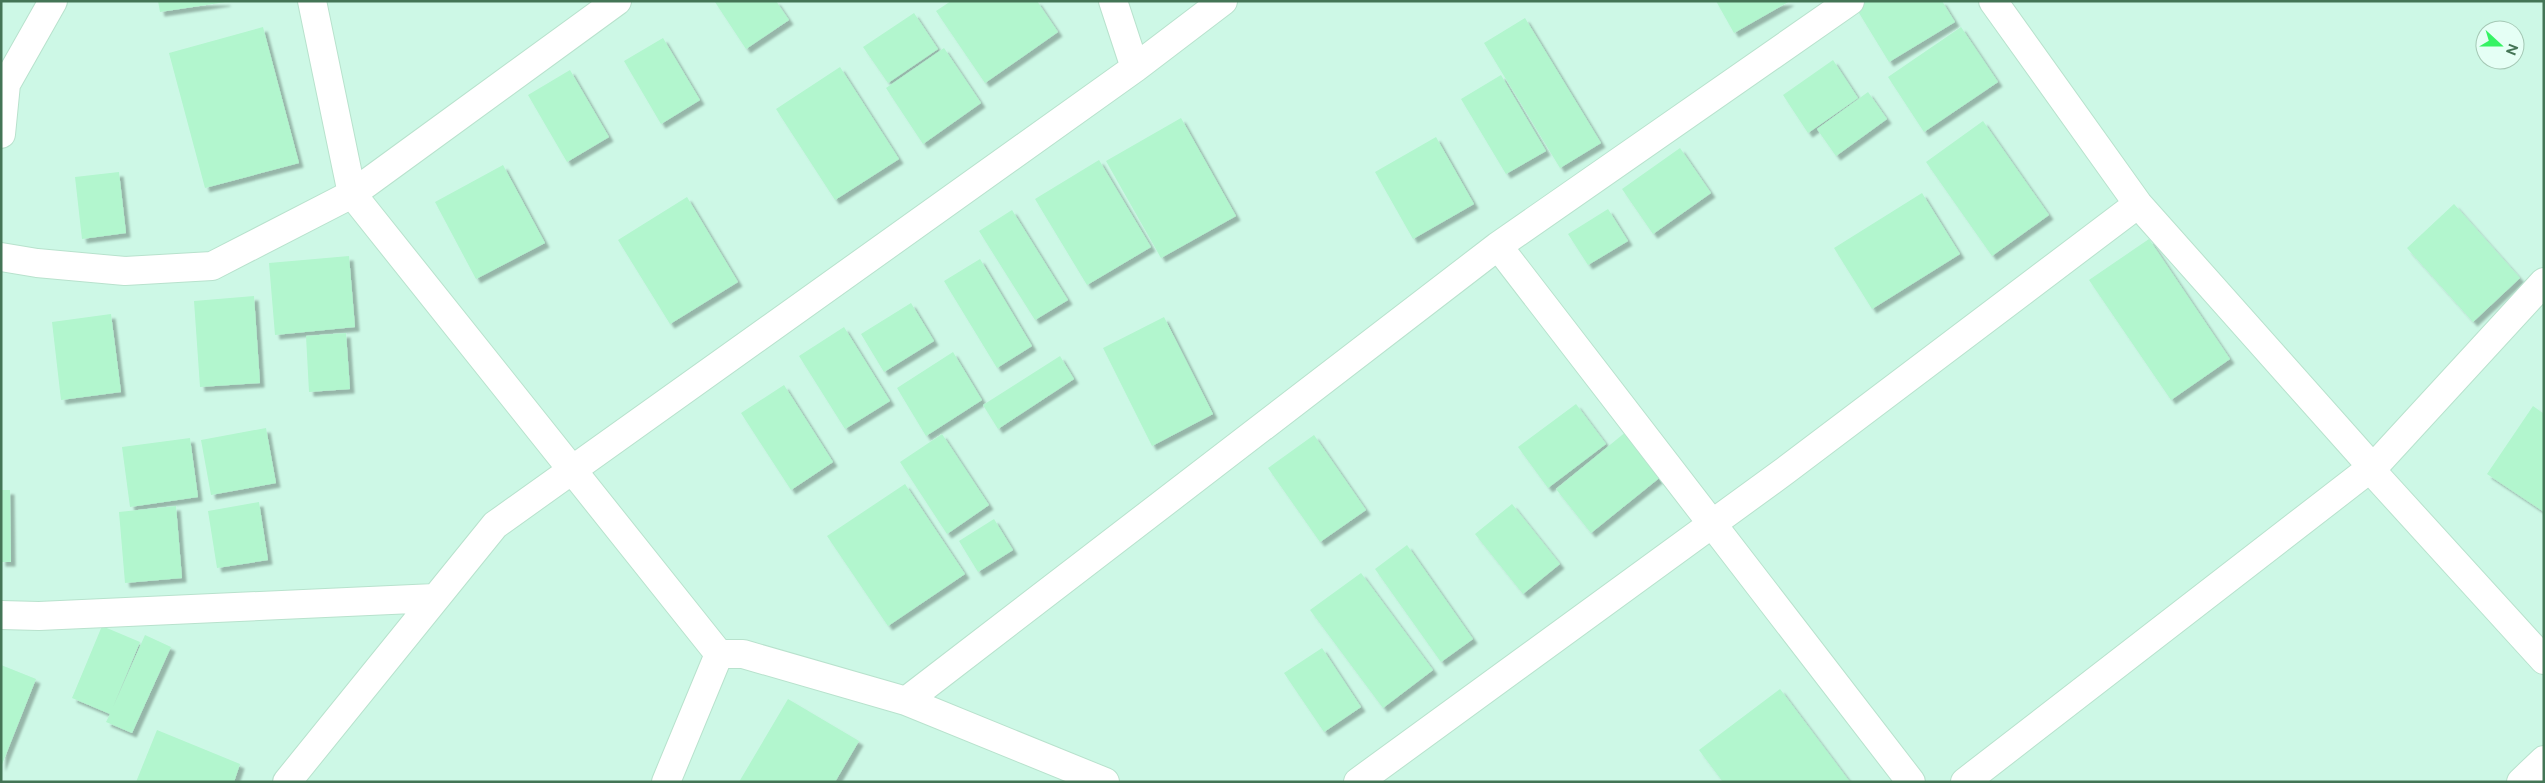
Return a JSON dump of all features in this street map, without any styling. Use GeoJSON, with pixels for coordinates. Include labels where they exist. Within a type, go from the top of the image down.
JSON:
{"type":"FeatureCollection","features":[{"type":"Feature","properties":{"kind":"street"},"geometry":{"type":"LineString","coordinates":[[1,134],[6,84],[53,1]]}},
{"type":"Feature","properties":{"kind":"street"},"geometry":{"type":"LineString","coordinates":[[312,1],[352,194],[573,469],[718,654]]}},
{"type":"Feature","properties":{"kind":"street"},"geometry":{"type":"LineString","coordinates":[[1,257],[38,263],[125,270],[212,266],[352,194],[617,1]]}},
{"type":"Feature","properties":{"kind":"street"},"geometry":{"type":"LineString","coordinates":[[1113,1],[1135,68]]}},
{"type":"Feature","properties":{"kind":"street"},"geometry":{"type":"LineString","coordinates":[[287,782],[495,525],[1135,68],[1223,1]]}},
{"type":"Feature","properties":{"kind":"street"},"geometry":{"type":"LineString","coordinates":[[906,701],[1498,246],[1850,1]]}},
{"type":"Feature","properties":{"kind":"street"},"geometry":{"type":"LineString","coordinates":[[1993,1],[2138,204],[2544,660]]}},
{"type":"Feature","properties":{"kind":"street"},"geometry":{"type":"LineString","coordinates":[[1358,782],[1714,523],[2138,204]]}},
{"type":"Feature","properties":{"kind":"street"},"geometry":{"type":"LineString","coordinates":[[1498,246],[1714,523],[1911,782]]}},
{"type":"Feature","properties":{"kind":"street"},"geometry":{"type":"LineString","coordinates":[[1964,782],[2372,469],[2544,282]]}},
{"type":"Feature","properties":{"kind":"street"},"geometry":{"type":"LineString","coordinates":[[1,615],[39,616],[435,598]]}},
{"type":"Feature","properties":{"kind":"street"},"geometry":{"type":"LineString","coordinates":[[718,654],[743,654],[906,701],[1105,782]]}},
{"type":"Feature","properties":{"kind":"street"},"geometry":{"type":"LineString","coordinates":[[666,782],[718,654]]}},
{"type":"Feature","properties":{"kind":"street"},"geometry":{"type":"LineString","coordinates":[[2521,782],[2544,760]]}},
{"type":"Feature","properties":{"kind":"shaded area"},"geometry":{"type":"Polygon","coordinates":[[[1,1],[2544,1],[2544,782],[1,782],[1,1]]]}},
{"type":"Feature","properties":{"kind":"building"},"geometry":{"type":"Polygon","coordinates":[[[158,1],[226,1],[226,2],[160,12],[158,1]]]}},
{"type":"Feature","properties":{"kind":"building"},"geometry":{"type":"Polygon","coordinates":[[[716,1],[776,1],[789,20],[746,49],[716,1]]]}},
{"type":"Feature","properties":{"kind":"building"},"geometry":{"type":"Polygon","coordinates":[[[951,1],[1037,1],[1058,32],[985,83],[936,11],[951,1]]]}},
{"type":"Feature","properties":{"kind":"building"},"geometry":{"type":"Polygon","coordinates":[[[1716,1],[1790,1],[1734,33],[1716,1]]]}},
{"type":"Feature","properties":{"kind":"building"},"geometry":{"type":"Polygon","coordinates":[[[1867,1],[1942,1],[1955,22],[1889,62],[1856,8],[1867,1]]]}},
{"type":"Feature","properties":{"kind":"building"},"geometry":{"type":"Polygon","coordinates":[[[914,13],[938,49],[888,83],[863,47],[914,13]]]}},
{"type":"Feature","properties":{"kind":"building"},"geometry":{"type":"Polygon","coordinates":[[[1525,18],[1601,143],[1560,168],[1484,43],[1525,18]]]}},
{"type":"Feature","properties":{"kind":"building"},"geometry":{"type":"Polygon","coordinates":[[[263,27],[299,163],[205,188],[169,53],[263,27]]]}},
{"type":"Feature","properties":{"kind":"building"},"geometry":{"type":"Polygon","coordinates":[[[1961,27],[1998,82],[1924,132],[1888,77],[1961,27]]]}},
{"type":"Feature","properties":{"kind":"building"},"geometry":{"type":"Polygon","coordinates":[[[663,38],[700,100],[661,124],[624,61],[663,38]]]}},
{"type":"Feature","properties":{"kind":"building"},"geometry":{"type":"Polygon","coordinates":[[[944,48],[981,103],[923,144],[886,88],[944,48]]]}},
{"type":"Feature","properties":{"kind":"building"},"geometry":{"type":"Polygon","coordinates":[[[1833,60],[1858,98],[1808,133],[1783,95],[1833,60]]]}},
{"type":"Feature","properties":{"kind":"building"},"geometry":{"type":"Polygon","coordinates":[[[840,67],[899,159],[835,200],[776,109],[840,67]]]}},
{"type":"Feature","properties":{"kind":"building"},"geometry":{"type":"Polygon","coordinates":[[[570,70],[609,137],[567,162],[528,95],[570,70]]]}},
{"type":"Feature","properties":{"kind":"building"},"geometry":{"type":"Polygon","coordinates":[[[1501,75],[1546,151],[1506,174],[1461,99],[1501,75]]]}},
{"type":"Feature","properties":{"kind":"building"},"geometry":{"type":"Polygon","coordinates":[[[1868,92],[1887,119],[1836,156],[1817,129],[1868,92]]]}},
{"type":"Feature","properties":{"kind":"building"},"geometry":{"type":"Polygon","coordinates":[[[1181,118],[1236,216],[1161,258],[1106,161],[1181,118]]]}},
{"type":"Feature","properties":{"kind":"building"},"geometry":{"type":"Polygon","coordinates":[[[1983,121],[2049,215],[1992,256],[1926,162],[1983,121]]]}},
{"type":"Feature","properties":{"kind":"building"},"geometry":{"type":"Polygon","coordinates":[[[1436,137],[1474,204],[1413,239],[1375,172],[1436,137]]]}},
{"type":"Feature","properties":{"kind":"building"},"geometry":{"type":"Polygon","coordinates":[[[1680,148],[1711,193],[1653,234],[1622,189],[1680,148]]]}},
{"type":"Feature","properties":{"kind":"building"},"geometry":{"type":"Polygon","coordinates":[[[1099,160],[1151,247],[1087,285],[1035,199],[1099,160]]]}},
{"type":"Feature","properties":{"kind":"building"},"geometry":{"type":"Polygon","coordinates":[[[503,165],[545,243],[476,279],[435,202],[503,165]]]}},
{"type":"Feature","properties":{"kind":"building"},"geometry":{"type":"Polygon","coordinates":[[[119,172],[126,233],[82,239],[75,177],[119,172]]]}},
{"type":"Feature","properties":{"kind":"building"},"geometry":{"type":"Polygon","coordinates":[[[1922,193],[1960,254],[1872,309],[1834,248],[1922,193]]]}},
{"type":"Feature","properties":{"kind":"building"},"geometry":{"type":"Polygon","coordinates":[[[687,197],[738,282],[670,324],[618,240],[687,197]]]}},
{"type":"Feature","properties":{"kind":"building"},"geometry":{"type":"Polygon","coordinates":[[[2454,204],[2520,278],[2473,322],[2407,248],[2454,204]]]}},
{"type":"Feature","properties":{"kind":"building"},"geometry":{"type":"Polygon","coordinates":[[[1608,209],[1628,241],[1588,265],[1568,234],[1608,209]]]}},
{"type":"Feature","properties":{"kind":"building"},"geometry":{"type":"Polygon","coordinates":[[[1012,210],[1068,300],[1035,320],[979,231],[1012,210]]]}},
{"type":"Feature","properties":{"kind":"building"},"geometry":{"type":"Polygon","coordinates":[[[2149,239],[2230,359],[2171,400],[2089,280],[2149,239]]]}},
{"type":"Feature","properties":{"kind":"building"},"geometry":{"type":"Polygon","coordinates":[[[349,256],[355,327],[275,335],[269,263],[349,256]]]}},
{"type":"Feature","properties":{"kind":"building"},"geometry":{"type":"Polygon","coordinates":[[[980,259],[1032,346],[997,368],[944,281],[980,259]]]}},
{"type":"Feature","properties":{"kind":"building"},"geometry":{"type":"Polygon","coordinates":[[[254,296],[260,383],[200,387],[194,301],[254,296]]]}},
{"type":"Feature","properties":{"kind":"building"},"geometry":{"type":"Polygon","coordinates":[[[911,303],[934,341],[884,372],[861,334],[911,303]]]}},
{"type":"Feature","properties":{"kind":"building"},"geometry":{"type":"Polygon","coordinates":[[[111,314],[121,392],[61,400],[52,322],[111,314]]]}},
{"type":"Feature","properties":{"kind":"building"},"geometry":{"type":"Polygon","coordinates":[[[1164,317],[1213,414],[1152,446],[1103,348],[1164,317]]]}},
{"type":"Feature","properties":{"kind":"building"},"geometry":{"type":"Polygon","coordinates":[[[844,327],[890,401],[845,429],[799,356],[844,327]]]}},
{"type":"Feature","properties":{"kind":"building"},"geometry":{"type":"Polygon","coordinates":[[[346,333],[350,389],[309,392],[306,336],[346,333]]]}},
{"type":"Feature","properties":{"kind":"building"},"geometry":{"type":"Polygon","coordinates":[[[953,352],[982,400],[926,436],[897,388],[953,352]]]}},
{"type":"Feature","properties":{"kind":"building"},"geometry":{"type":"Polygon","coordinates":[[[1060,356],[1074,379],[998,429],[983,405],[1060,356]]]}},
{"type":"Feature","properties":{"kind":"building"},"geometry":{"type":"Polygon","coordinates":[[[784,385],[833,462],[791,490],[741,413],[784,385]]]}},
{"type":"Feature","properties":{"kind":"building"},"geometry":{"type":"Polygon","coordinates":[[[1576,404],[1606,444],[1548,488],[1518,447],[1576,404]]]}},
{"type":"Feature","properties":{"kind":"building"},"geometry":{"type":"Polygon","coordinates":[[[2533,406],[2544,414],[2544,512],[2487,474],[2533,406]]]}},
{"type":"Feature","properties":{"kind":"building"},"geometry":{"type":"Polygon","coordinates":[[[266,428],[276,483],[211,495],[201,440],[266,428]]]}},
{"type":"Feature","properties":{"kind":"building"},"geometry":{"type":"Polygon","coordinates":[[[1627,431],[1663,475],[1591,533],[1556,489],[1627,431]]]}},
{"type":"Feature","properties":{"kind":"building"},"geometry":{"type":"Polygon","coordinates":[[[942,434],[989,505],[947,534],[900,462],[942,434]]]}},
{"type":"Feature","properties":{"kind":"building"},"geometry":{"type":"Polygon","coordinates":[[[1314,435],[1366,510],[1320,542],[1268,468],[1314,435]]]}},
{"type":"Feature","properties":{"kind":"building"},"geometry":{"type":"Polygon","coordinates":[[[190,438],[198,497],[130,507],[122,447],[190,438]]]}},
{"type":"Feature","properties":{"kind":"building"},"geometry":{"type":"Polygon","coordinates":[[[905,484],[965,574],[888,626],[827,536],[905,484]]]}},
{"type":"Feature","properties":{"kind":"building"},"geometry":{"type":"Polygon","coordinates":[[[1,490],[10,490],[11,562],[1,562],[1,490]]]}},
{"type":"Feature","properties":{"kind":"building"},"geometry":{"type":"Polygon","coordinates":[[[259,502],[268,560],[217,568],[208,511],[259,502]]]}},
{"type":"Feature","properties":{"kind":"building"},"geometry":{"type":"Polygon","coordinates":[[[1512,504],[1560,564],[1523,594],[1475,534],[1512,504]]]}},
{"type":"Feature","properties":{"kind":"building"},"geometry":{"type":"Polygon","coordinates":[[[176,506],[182,578],[125,583],[119,512],[176,506]]]}},
{"type":"Feature","properties":{"kind":"building"},"geometry":{"type":"Polygon","coordinates":[[[994,519],[1013,550],[978,572],[959,541],[994,519]]]}},
{"type":"Feature","properties":{"kind":"building"},"geometry":{"type":"Polygon","coordinates":[[[1407,545],[1473,639],[1441,662],[1375,569],[1407,545]]]}},
{"type":"Feature","properties":{"kind":"building"},"geometry":{"type":"Polygon","coordinates":[[[1361,573],[1433,670],[1383,708],[1310,610],[1361,573]]]}},
{"type":"Feature","properties":{"kind":"building"},"geometry":{"type":"Polygon","coordinates":[[[102,626],[140,642],[113,707],[145,635],[171,647],[132,733],[106,722],[110,714],[72,698],[102,626]]]}},
{"type":"Feature","properties":{"kind":"building"},"geometry":{"type":"Polygon","coordinates":[[[1322,648],[1361,707],[1324,732],[1284,673],[1322,648]]]}},
{"type":"Feature","properties":{"kind":"building"},"geometry":{"type":"Polygon","coordinates":[[[1,665],[36,679],[1,767],[1,665]]]}},
{"type":"Feature","properties":{"kind":"building"},"geometry":{"type":"Polygon","coordinates":[[[1780,689],[1850,782],[1723,782],[1699,750],[1780,689]]]}},
{"type":"Feature","properties":{"kind":"building"},"geometry":{"type":"Polygon","coordinates":[[[788,699],[859,741],[835,782],[739,782],[788,699]]]}},
{"type":"Feature","properties":{"kind":"building"},"geometry":{"type":"Polygon","coordinates":[[[157,730],[240,764],[234,782],[136,782],[157,730]]]}}]}
